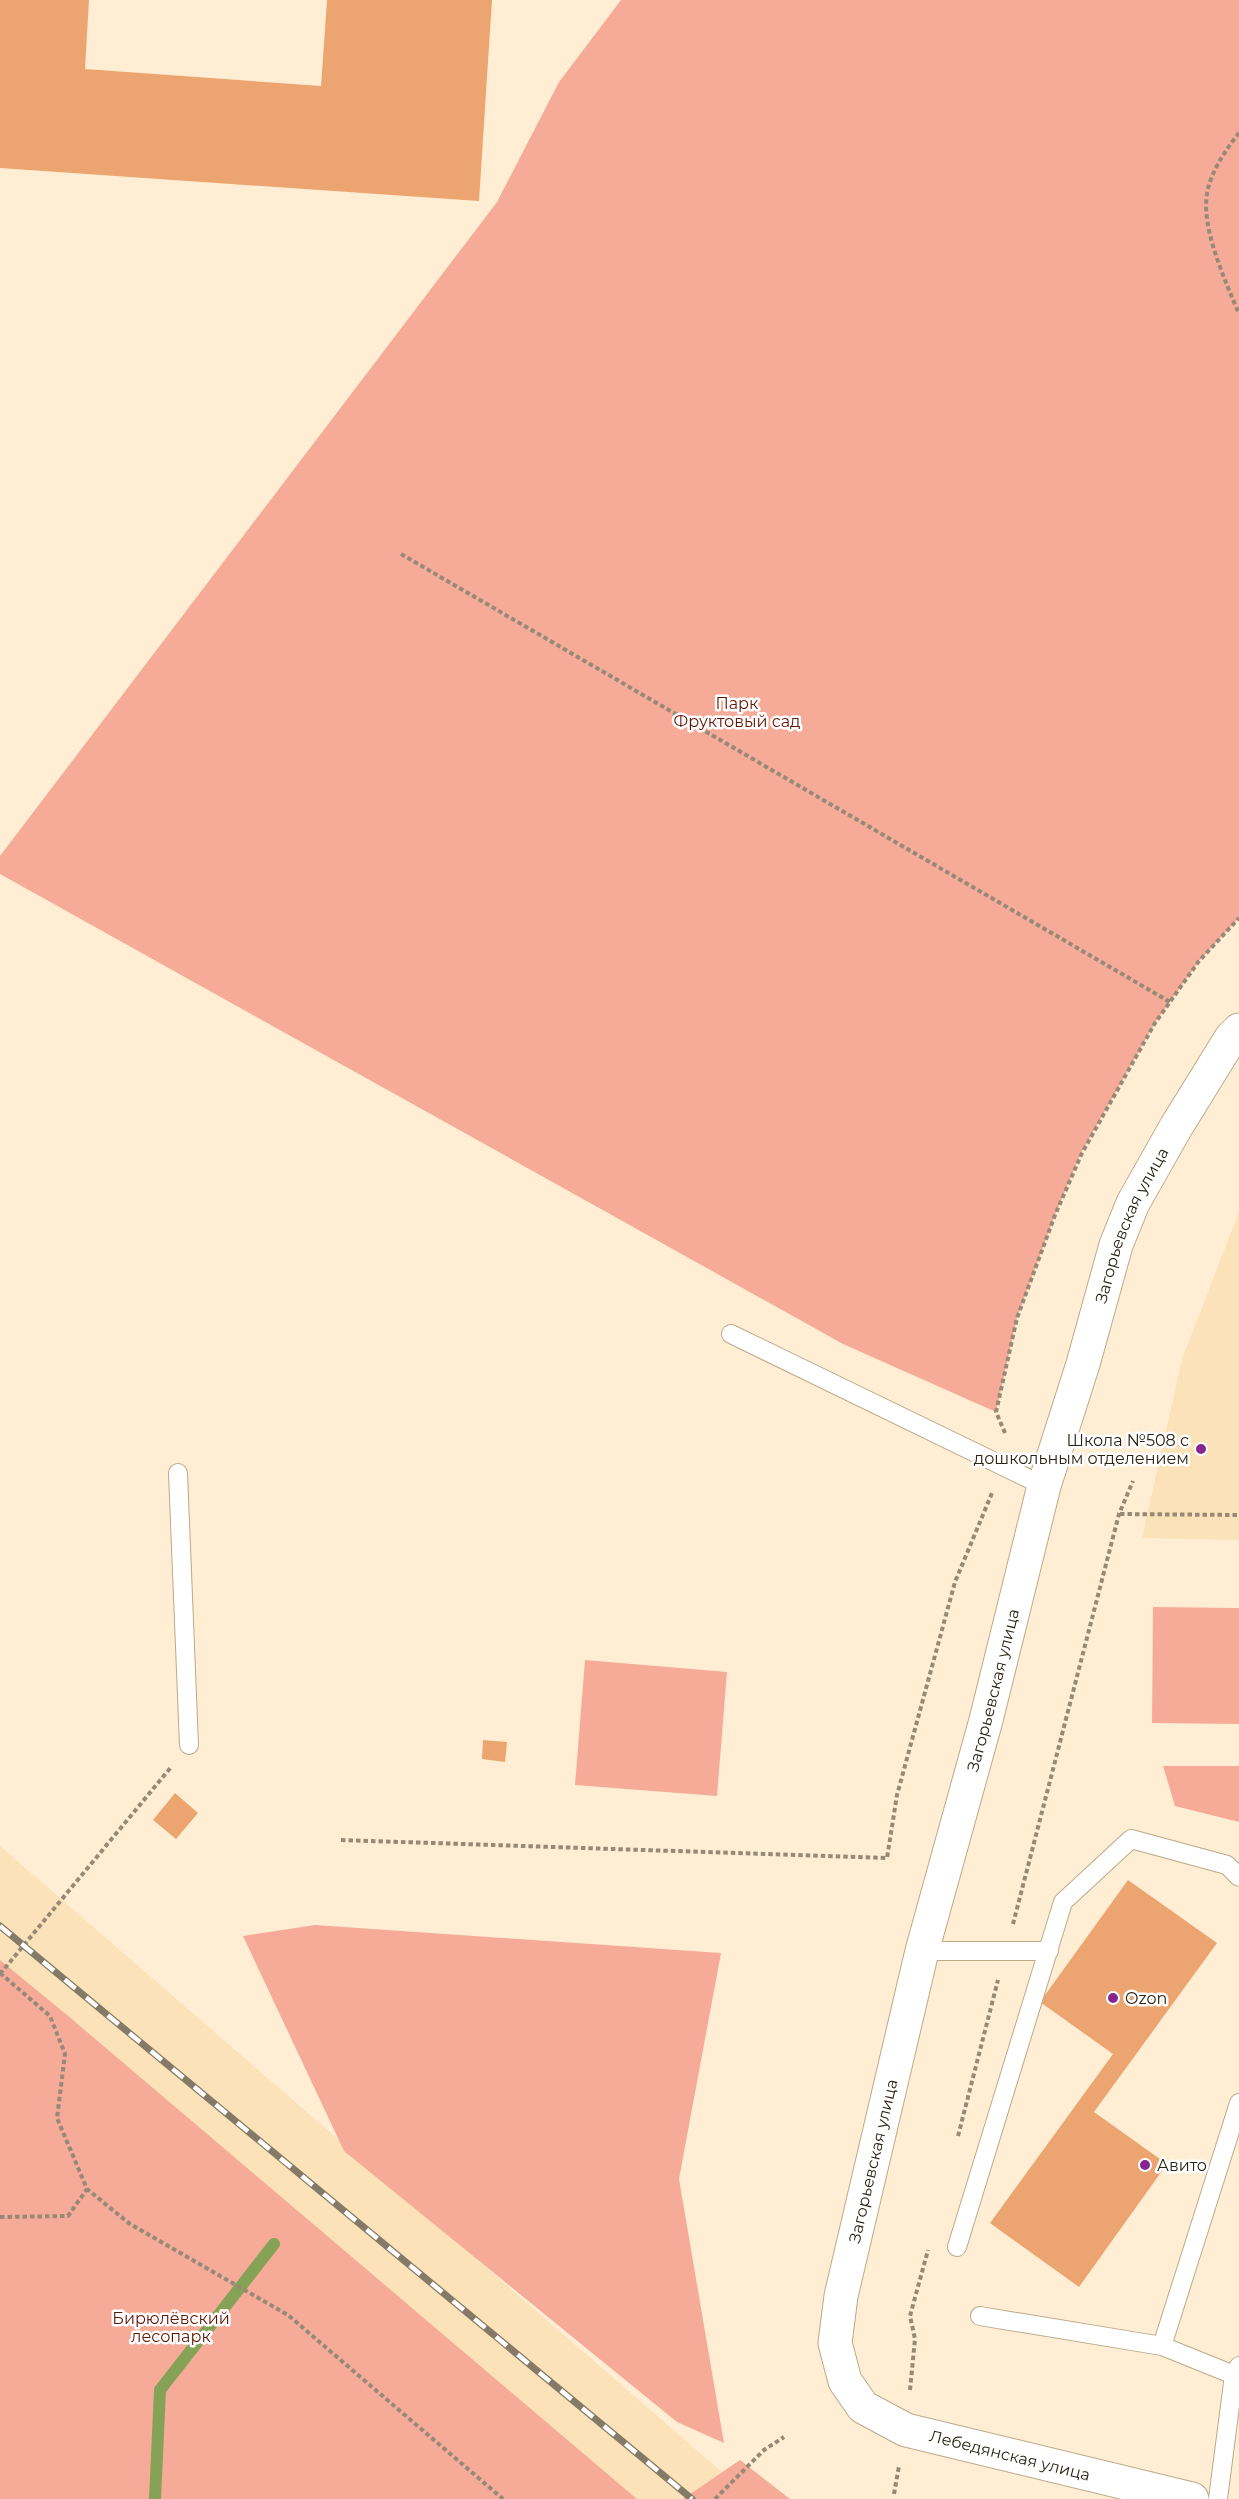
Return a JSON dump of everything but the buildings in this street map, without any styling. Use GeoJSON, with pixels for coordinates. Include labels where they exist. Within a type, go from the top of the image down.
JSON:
{"type":"FeatureCollection","features":[{"type":"Feature","properties":{"kind":"street","name":"Загорьевская улица"},"geometry":{"type":"LineString","coordinates":[[845,2381],[835,2343],[841,2296],[922,1951],[986,1720],[1044,1486],[1083,1364],[1116,1245],[1129,1214],[1176,1127],[1231,1038],[1239,1029]]}},
{"type":"Feature","properties":{"kind":"street","name":"Лебедянская улица"},"geometry":{"type":"LineString","coordinates":[[845,2381],[864,2407],[906,2430],[1192,2499]]}},
{"type":"Feature","properties":{"kind":"lane"},"geometry":{"type":"LineString","coordinates":[[731,1334],[1044,1486]]}},
{"type":"Feature","properties":{"kind":"lane"},"geometry":{"type":"LineString","coordinates":[[178,1473],[189,1745]]}},
{"type":"Feature","properties":{"kind":"lane"},"geometry":{"type":"LineString","coordinates":[[957,2247],[1063,1902],[1131,1839],[1227,1865],[1239,1877]]}},
{"type":"Feature","properties":{"kind":"lane"},"geometry":{"type":"LineString","coordinates":[[922,1951],[1048,1951]]}},
{"type":"Feature","properties":{"kind":"lane"},"geometry":{"type":"LineString","coordinates":[[1162,2346],[1239,2103]]}},
{"type":"Feature","properties":{"kind":"lane"},"geometry":{"type":"LineString","coordinates":[[980,2316],[1162,2346],[1237,2371],[1218,2499]]}},
{"type":"Feature","properties":{"kind":"path"},"geometry":{"type":"LineString","coordinates":[[1239,133],[1212,176],[1206,195],[1210,232],[1217,260],[1239,314]]}},
{"type":"Feature","properties":{"kind":"path"},"geometry":{"type":"LineString","coordinates":[[401,554],[1170,1002]]}},
{"type":"Feature","properties":{"kind":"path"},"geometry":{"type":"LineString","coordinates":[[341,1840],[888,1858],[897,1795],[955,1582],[1011,1446],[996,1412],[1017,1318],[1055,1215],[1082,1153],[1155,1023],[1199,961],[1239,918]]}},
{"type":"Feature","properties":{"kind":"path"},"geometry":{"type":"LineString","coordinates":[[1010,1935],[1119,1514],[1133,1481]]}},
{"type":"Feature","properties":{"kind":"path"},"geometry":{"type":"LineString","coordinates":[[1119,1514],[1239,1515]]}},
{"type":"Feature","properties":{"kind":"path"},"geometry":{"type":"LineString","coordinates":[[189,1745],[0,1973],[50,2016],[62,2044],[65,2054],[57,2118],[87,2189],[130,2224],[288,2315],[503,2499]]}},
{"type":"Feature","properties":{"kind":"path"},"geometry":{"type":"LineString","coordinates":[[956,2143],[1001,1970]]}},
{"type":"Feature","properties":{"kind":"path"},"geometry":{"type":"LineString","coordinates":[[0,2217],[68,2216],[87,2189]]}},
{"type":"Feature","properties":{"kind":"path"},"geometry":{"type":"LineString","coordinates":[[894,2494],[906,2430],[915,2339],[910,2316],[929,2246]]}},
{"type":"Feature","properties":{"kind":"path"},"geometry":{"type":"LineString","coordinates":[[715,2499],[764,2450],[784,2437]]}},
{"type":"Feature","properties":{"kind":"shaded area","name":"Школа №508 с дошкольным отделением"},"geometry":{"type":"Polygon","coordinates":[[[1239,1212],[1239,1540],[1142,1538],[1182,1359],[1239,1212]]]}},
{"type":"Feature","properties":{"kind":"shaded area"},"geometry":{"type":"Polygon","coordinates":[[[0,1846],[753,2499],[637,2499],[0,1960],[0,1846]]]}},
{"type":"Feature","properties":{"kind":"green space","name":"Парк Фруктовый сад"},"geometry":{"type":"Polygon","coordinates":[[[621,0],[1239,0],[1239,918],[1199,961],[1155,1023],[1081,1153],[1055,1215],[1017,1318],[996,1412],[843,1344],[0,874],[0,856],[497,202],[559,82],[621,0]]]}},
{"type":"Feature","properties":{"kind":"green space"},"geometry":{"type":"Polygon","coordinates":[[[1153,1607],[1239,1608],[1239,1724],[1152,1723],[1153,1607]]]}},
{"type":"Feature","properties":{"kind":"green space"},"geometry":{"type":"Polygon","coordinates":[[[585,1660],[727,1672],[717,1796],[575,1785],[585,1660]]]}},
{"type":"Feature","properties":{"kind":"green space"},"geometry":{"type":"Polygon","coordinates":[[[1163,1766],[1239,1766],[1239,1822],[1175,1806],[1163,1766]]]}},
{"type":"Feature","properties":{"kind":"green space"},"geometry":{"type":"Polygon","coordinates":[[[315,1925],[721,1953],[679,2179],[724,2443],[677,2422],[344,2151],[243,1936],[315,1925]]]}},
{"type":"Feature","properties":{"kind":"green space","name":"Бирюлёвский лесопарк"},"geometry":{"type":"Polygon","coordinates":[[[0,1960],[67,2015],[637,2499],[0,2499],[0,1960]]]}},
{"type":"Feature","properties":{"kind":"green space"},"geometry":{"type":"Polygon","coordinates":[[[740,2460],[790,2499],[683,2499],[740,2460]]]}},
{"type":"Feature","properties":{"kind":"waterway"},"geometry":{"type":"LineString","coordinates":[[155,2499],[160,2390],[274,2244]]}},
{"type":"Feature","properties":{"kind":"railway"},"geometry":{"type":"LineString","coordinates":[[0,1926],[692,2499]]}},
{"type":"Feature","properties":{"kind":"place","name":"Школа №508 с дошкольным отделением"},"geometry":{"type":"Point","coordinates":[1201,1449]}},
{"type":"Feature","properties":{"kind":"place","name":"Ozon"},"geometry":{"type":"Point","coordinates":[1113,1998]}},
{"type":"Feature","properties":{"kind":"place","name":"Авито"},"geometry":{"type":"Point","coordinates":[1145,2165]}}]}
